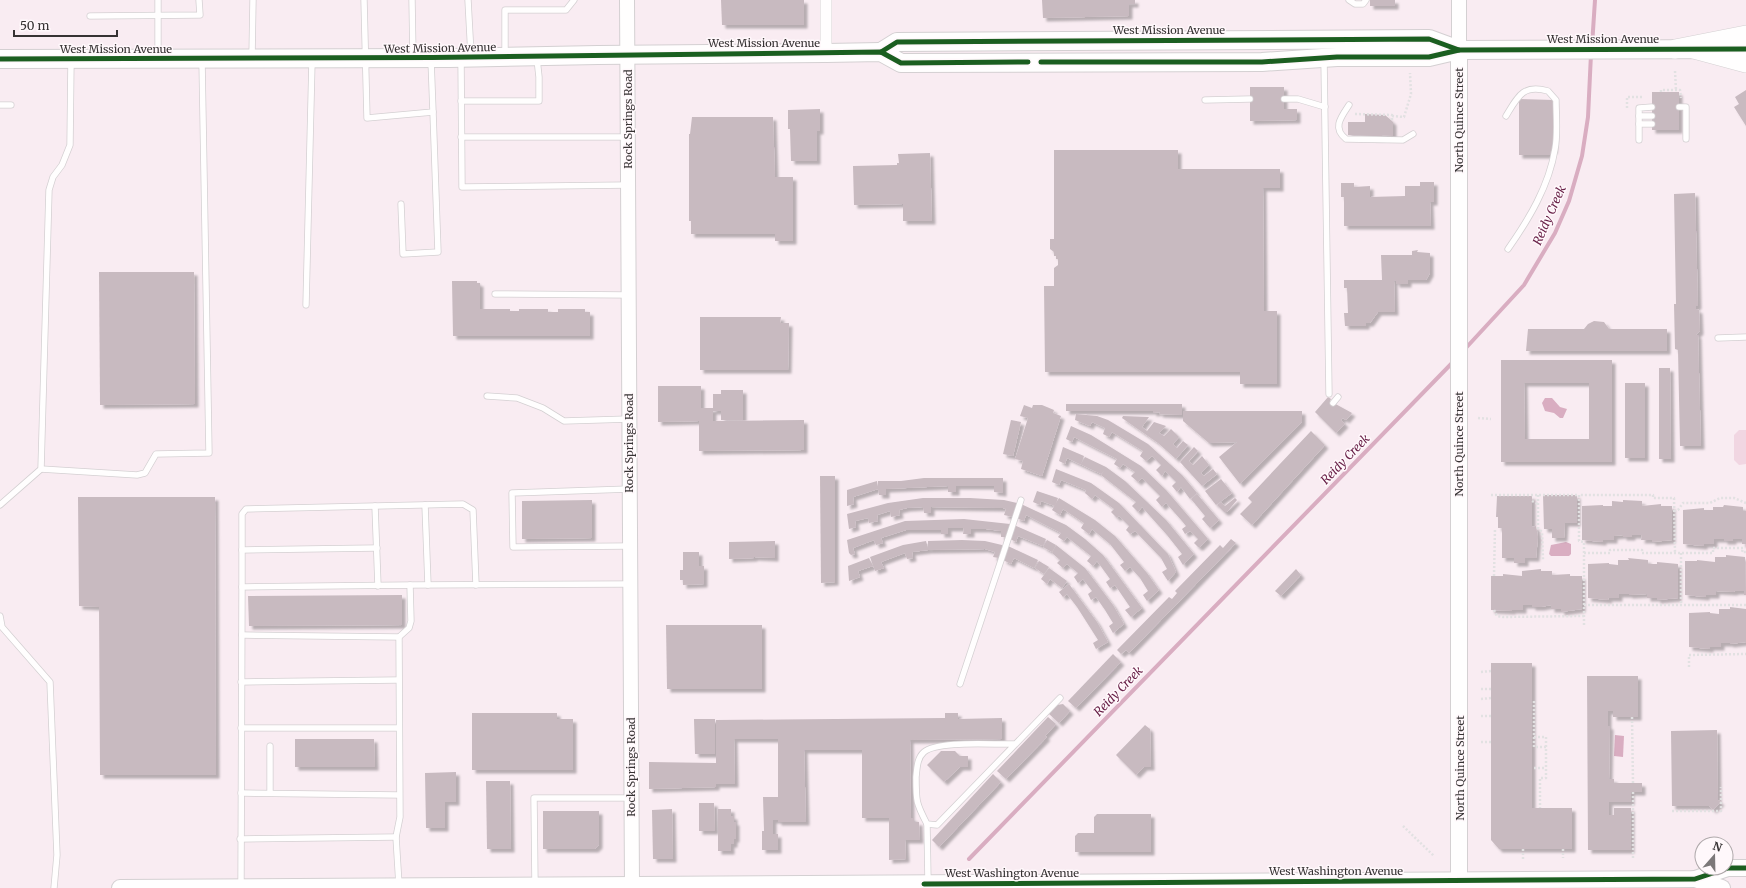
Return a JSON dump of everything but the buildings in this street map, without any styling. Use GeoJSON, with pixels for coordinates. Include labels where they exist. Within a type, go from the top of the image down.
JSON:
{"type":"FeatureCollection","features":[{"type":"Feature","properties":{"kind":"highway"},"geometry":{"type":"LineString","coordinates":[[1675,49],[1746,35]]}},
{"type":"Feature","properties":{"kind":"highway"},"geometry":{"type":"LineString","coordinates":[[1694,48],[1746,63]]}},
{"type":"Feature","properties":{"kind":"main road","name":"West Mission Avenue"},"geometry":{"type":"LineString","coordinates":[[881,52],[897,42],[1024,40],[1429,39],[1459,50]]}},
{"type":"Feature","properties":{"kind":"main road","name":"West Mission Avenue"},"geometry":{"type":"LineString","coordinates":[[0,59],[466,58],[628,54],[881,52],[901,63],[1262,62],[1324,58],[1429,57],[1459,50],[1746,49]]}},
{"type":"Feature","properties":{"kind":"main road","name":"North Quince Street"},"geometry":{"type":"LineString","coordinates":[[1459,50],[1459,884]]}},
{"type":"Feature","properties":{"kind":"main road","name":"West Washington Avenue"},"geometry":{"type":"LineString","coordinates":[[120,888],[632,885],[1459,884],[1695,879],[1728,868],[1746,868]]}},
{"type":"Feature","properties":{"kind":"main road","name":"West Washington Avenue"},"geometry":{"type":"LineString","coordinates":[[1695,879],[1722,888]]}},
{"type":"Feature","properties":{"kind":"street","name":"Rock Springs Road"},"geometry":{"type":"LineString","coordinates":[[627,0],[632,885]]}},
{"type":"Feature","properties":{"kind":"street"},"geometry":{"type":"LineString","coordinates":[[825,53],[826,0]]}},
{"type":"Feature","properties":{"kind":"street","name":"North Quince Street"},"geometry":{"type":"LineString","coordinates":[[1459,0],[1459,50]]}},
{"type":"Feature","properties":{"kind":"lane"},"geometry":{"type":"LineString","coordinates":[[158,0],[158,59]]}},
{"type":"Feature","properties":{"kind":"lane"},"geometry":{"type":"LineString","coordinates":[[90,16],[158,16],[200,14],[199,0]]}},
{"type":"Feature","properties":{"kind":"lane"},"geometry":{"type":"LineString","coordinates":[[252,0],[252,58]]}},
{"type":"Feature","properties":{"kind":"lane"},"geometry":{"type":"LineString","coordinates":[[364,0],[368,118],[433,112]]}},
{"type":"Feature","properties":{"kind":"lane"},"geometry":{"type":"LineString","coordinates":[[412,0],[414,58]]}},
{"type":"Feature","properties":{"kind":"lane"},"geometry":{"type":"LineString","coordinates":[[468,0],[466,58],[461,101],[462,187],[628,185]]}},
{"type":"Feature","properties":{"kind":"lane"},"geometry":{"type":"LineString","coordinates":[[505,57],[505,10],[566,10],[574,0]]}},
{"type":"Feature","properties":{"kind":"lane"},"geometry":{"type":"LineString","coordinates":[[1349,0],[1363,4],[1366,0]]}},
{"type":"Feature","properties":{"kind":"lane"},"geometry":{"type":"LineString","coordinates":[[461,101],[539,101],[537,56]]}},
{"type":"Feature","properties":{"kind":"lane"},"geometry":{"type":"LineString","coordinates":[[306,305],[312,58]]}},
{"type":"Feature","properties":{"kind":"lane"},"geometry":{"type":"LineString","coordinates":[[401,204],[403,254],[438,252],[431,58]]}},
{"type":"Feature","properties":{"kind":"lane"},"geometry":{"type":"LineString","coordinates":[[1324,58],[1329,394]]}},
{"type":"Feature","properties":{"kind":"lane"},"geometry":{"type":"LineString","coordinates":[[41,469],[49,190],[53,178],[62,165],[70,145],[70,59]]}},
{"type":"Feature","properties":{"kind":"lane"},"geometry":{"type":"LineString","coordinates":[[0,505],[41,469],[137,475],[145,473],[156,454],[209,454],[202,59]]}},
{"type":"Feature","properties":{"kind":"lane"},"geometry":{"type":"LineString","coordinates":[[1506,116],[1519,94],[1528,90],[1548,91],[1556,100],[1555,150],[1545,181],[1529,219],[1508,249]]}},
{"type":"Feature","properties":{"kind":"lane"},"geometry":{"type":"LineString","coordinates":[[1284,99],[1298,99],[1325,107]]}},
{"type":"Feature","properties":{"kind":"lane"},"geometry":{"type":"LineString","coordinates":[[1205,100],[1250,100]]}},
{"type":"Feature","properties":{"kind":"lane"},"geometry":{"type":"LineString","coordinates":[[0,105],[11,105]]}},
{"type":"Feature","properties":{"kind":"lane"},"geometry":{"type":"LineString","coordinates":[[1349,105],[1339,119],[1338,124],[1341,134],[1346,138],[1403,140],[1413,134]]}},
{"type":"Feature","properties":{"kind":"lane"},"geometry":{"type":"LineString","coordinates":[[1639,140],[1639,108],[1652,107]]}},
{"type":"Feature","properties":{"kind":"lane"},"geometry":{"type":"LineString","coordinates":[[1680,107],[1686,107],[1686,139]]}},
{"type":"Feature","properties":{"kind":"lane"},"geometry":{"type":"LineString","coordinates":[[1639,116],[1652,116]]}},
{"type":"Feature","properties":{"kind":"lane"},"geometry":{"type":"LineString","coordinates":[[1679,116],[1686,116]]}},
{"type":"Feature","properties":{"kind":"lane"},"geometry":{"type":"LineString","coordinates":[[1639,124],[1652,124]]}},
{"type":"Feature","properties":{"kind":"lane"},"geometry":{"type":"LineString","coordinates":[[1679,124],[1686,124]]}},
{"type":"Feature","properties":{"kind":"lane"},"geometry":{"type":"LineString","coordinates":[[461,137],[627,137]]}},
{"type":"Feature","properties":{"kind":"lane"},"geometry":{"type":"LineString","coordinates":[[496,294],[629,295]]}},
{"type":"Feature","properties":{"kind":"lane"},"geometry":{"type":"LineString","coordinates":[[1718,338],[1746,336]]}},
{"type":"Feature","properties":{"kind":"lane"},"geometry":{"type":"LineString","coordinates":[[487,396],[517,398],[543,408],[564,421],[629,420]]}},
{"type":"Feature","properties":{"kind":"lane"},"geometry":{"type":"LineString","coordinates":[[1333,402],[1338,397]]}},
{"type":"Feature","properties":{"kind":"lane"},"geometry":{"type":"LineString","coordinates":[[630,489],[512,492],[513,547],[630,546]]}},
{"type":"Feature","properties":{"kind":"lane"},"geometry":{"type":"LineString","coordinates":[[960,684],[1020,500]]}},
{"type":"Feature","properties":{"kind":"lane"},"geometry":{"type":"LineString","coordinates":[[241,887],[242,514],[246,509],[463,504],[472,508],[476,584]]}},
{"type":"Feature","properties":{"kind":"lane"},"geometry":{"type":"LineString","coordinates":[[425,505],[428,585]]}},
{"type":"Feature","properties":{"kind":"lane"},"geometry":{"type":"LineString","coordinates":[[375,506],[378,586]]}},
{"type":"Feature","properties":{"kind":"lane"},"geometry":{"type":"LineString","coordinates":[[242,550],[376,548]]}},
{"type":"Feature","properties":{"kind":"lane"},"geometry":{"type":"LineString","coordinates":[[242,587],[630,584]]}},
{"type":"Feature","properties":{"kind":"lane"},"geometry":{"type":"LineString","coordinates":[[399,886],[396,837],[400,817],[398,680],[400,637],[409,628],[411,621],[410,585]]}},
{"type":"Feature","properties":{"kind":"lane"},"geometry":{"type":"LineString","coordinates":[[0,616],[2,627],[50,682],[57,855],[54,888]]}},
{"type":"Feature","properties":{"kind":"lane"},"geometry":{"type":"LineString","coordinates":[[242,635],[400,637]]}},
{"type":"Feature","properties":{"kind":"lane"},"geometry":{"type":"LineString","coordinates":[[242,682],[398,680]]}},
{"type":"Feature","properties":{"kind":"lane"},"geometry":{"type":"LineString","coordinates":[[927,824],[937,825],[1060,698]]}},
{"type":"Feature","properties":{"kind":"lane"},"geometry":{"type":"LineString","coordinates":[[241,728],[399,728]]}},
{"type":"Feature","properties":{"kind":"lane"},"geometry":{"type":"LineString","coordinates":[[925,885],[927,824],[916,804],[916,768],[918,761],[924,752],[937,745],[1015,744]]}},
{"type":"Feature","properties":{"kind":"lane"},"geometry":{"type":"LineString","coordinates":[[270,746],[270,794]]}},
{"type":"Feature","properties":{"kind":"lane"},"geometry":{"type":"LineString","coordinates":[[241,793],[400,795]]}},
{"type":"Feature","properties":{"kind":"lane"},"geometry":{"type":"LineString","coordinates":[[536,886],[534,798],[632,798]]}},
{"type":"Feature","properties":{"kind":"lane"},"geometry":{"type":"LineString","coordinates":[[240,839],[396,837]]}},
{"type":"Feature","properties":{"kind":"path"},"geometry":{"type":"LineString","coordinates":[[1675,71],[1676,90]]}},
{"type":"Feature","properties":{"kind":"path"},"geometry":{"type":"LineString","coordinates":[[1351,115],[1392,114],[1392,116],[1404,117],[1411,94],[1410,72]]}},
{"type":"Feature","properties":{"kind":"path"},"geometry":{"type":"LineString","coordinates":[[1661,92],[1661,90],[1680,90],[1680,107]]}},
{"type":"Feature","properties":{"kind":"path"},"geometry":{"type":"LineString","coordinates":[[1392,116],[1392,121]]}},
{"type":"Feature","properties":{"kind":"path"},"geometry":{"type":"LineString","coordinates":[[1478,418],[1491,419]]}},
{"type":"Feature","properties":{"kind":"path"},"geometry":{"type":"LineString","coordinates":[[1491,495],[1634,494],[1653,495],[1653,498],[1674,498],[1675,553]]}},
{"type":"Feature","properties":{"kind":"path"},"geometry":{"type":"LineString","coordinates":[[1538,495],[1538,528],[1542,532],[1543,560]]}},
{"type":"Feature","properties":{"kind":"path"},"geometry":{"type":"LineString","coordinates":[[1579,495],[1579,541],[1584,542],[1584,625]]}},
{"type":"Feature","properties":{"kind":"path"},"geometry":{"type":"LineString","coordinates":[[1674,511],[1678,510],[1684,503],[1710,503],[1720,498],[1734,498],[1746,503]]}},
{"type":"Feature","properties":{"kind":"path"},"geometry":{"type":"LineString","coordinates":[[1532,501],[1538,504]]}},
{"type":"Feature","properties":{"kind":"path"},"geometry":{"type":"LineString","coordinates":[[1538,525],[1544,525]]}},
{"type":"Feature","properties":{"kind":"path"},"geometry":{"type":"LineString","coordinates":[[1494,576],[1495,528]]}},
{"type":"Feature","properties":{"kind":"path"},"geometry":{"type":"LineString","coordinates":[[1584,553],[1634,550],[1642,550],[1642,553],[1713,553],[1713,548],[1743,548],[1742,552],[1746,552]]}},
{"type":"Feature","properties":{"kind":"path"},"geometry":{"type":"LineString","coordinates":[[1681,553],[1681,605]]}},
{"type":"Feature","properties":{"kind":"path"},"geometry":{"type":"LineString","coordinates":[[1584,605],[1746,605]]}},
{"type":"Feature","properties":{"kind":"path"},"geometry":{"type":"LineString","coordinates":[[1494,610],[1496,616],[1503,617],[1584,616]]}},
{"type":"Feature","properties":{"kind":"path"},"geometry":{"type":"LineString","coordinates":[[1689,667],[1689,655],[1746,654]]}},
{"type":"Feature","properties":{"kind":"path"},"geometry":{"type":"LineString","coordinates":[[1481,672],[1491,671]]}},
{"type":"Feature","properties":{"kind":"path"},"geometry":{"type":"LineString","coordinates":[[1481,689],[1491,689]]}},
{"type":"Feature","properties":{"kind":"path"},"geometry":{"type":"LineString","coordinates":[[1481,699],[1491,698]]}},
{"type":"Feature","properties":{"kind":"path"},"geometry":{"type":"LineString","coordinates":[[1534,701],[1534,747],[1546,747]]}},
{"type":"Feature","properties":{"kind":"path"},"geometry":{"type":"LineString","coordinates":[[1481,716],[1491,716]]}},
{"type":"Feature","properties":{"kind":"path"},"geometry":{"type":"LineString","coordinates":[[1632,718],[1632,783]]}},
{"type":"Feature","properties":{"kind":"path"},"geometry":{"type":"LineString","coordinates":[[1534,737],[1546,737],[1546,778],[1540,778],[1540,808]]}},
{"type":"Feature","properties":{"kind":"path"},"geometry":{"type":"LineString","coordinates":[[1481,742],[1491,742]]}},
{"type":"Feature","properties":{"kind":"path"},"geometry":{"type":"LineString","coordinates":[[1534,768],[1546,768]]}},
{"type":"Feature","properties":{"kind":"path"},"geometry":{"type":"LineString","coordinates":[[1672,811],[1721,811],[1721,787]]}},
{"type":"Feature","properties":{"kind":"path"},"geometry":{"type":"LineString","coordinates":[[1633,792],[1633,858]]}},
{"type":"Feature","properties":{"kind":"path"},"geometry":{"type":"LineString","coordinates":[[1403,826],[1434,856]]}},
{"type":"Feature","properties":{"kind":"path"},"geometry":{"type":"LineString","coordinates":[[1523,849],[1523,859]]}},
{"type":"Feature","properties":{"kind":"path"},"geometry":{"type":"LineString","coordinates":[[1563,849],[1563,858]]}},
{"type":"Feature","properties":{"kind":"shaded area"},"geometry":{"type":"Polygon","coordinates":[[[0,0],[1746,0],[1746,888],[0,888],[0,0]]]}},
{"type":"Feature","properties":{"kind":"shaded area"},"geometry":{"type":"Polygon","coordinates":[[[1545,398],[1552,398],[1560,407],[1567,409],[1563,418],[1560,418],[1554,413],[1545,411],[1542,403],[1545,398]]]}},
{"type":"Feature","properties":{"kind":"shaded area"},"geometry":{"type":"Polygon","coordinates":[[[1739,430],[1746,430],[1746,464],[1739,465],[1734,460],[1734,435],[1739,430]]]}},
{"type":"Feature","properties":{"kind":"shaded area"},"geometry":{"type":"Polygon","coordinates":[[[1566,542],[1571,544],[1571,554],[1569,556],[1551,556],[1549,554],[1551,545],[1566,542]]]}},
{"type":"Feature","properties":{"kind":"shaded area"},"geometry":{"type":"Polygon","coordinates":[[[1615,735],[1624,736],[1623,757],[1614,756],[1615,735]]]}},
{"type":"Feature","properties":{"kind":"waterway","name":"Reidy Creek"},"geometry":{"type":"LineString","coordinates":[[1592,46],[1595,0]]}},
{"type":"Feature","properties":{"kind":"waterway","name":"Reidy Creek"},"geometry":{"type":"LineString","coordinates":[[1464,350],[1524,285],[1555,233],[1569,201],[1582,156],[1588,117],[1591,54]]}},
{"type":"Feature","properties":{"kind":"waterway","name":"Reidy Creek"},"geometry":{"type":"LineString","coordinates":[[969,859],[1454,361]]}},
{"type":"Feature","properties":{"kind":"cycle path"},"geometry":{"type":"LineString","coordinates":[[881,52],[897,42],[1429,39],[1459,50]]}},
{"type":"Feature","properties":{"kind":"cycle path"},"geometry":{"type":"LineString","coordinates":[[1041,62],[1262,62],[1337,57],[1429,57],[1459,50],[1746,49]]}},
{"type":"Feature","properties":{"kind":"cycle path"},"geometry":{"type":"LineString","coordinates":[[0,59],[220,59],[881,52],[901,63],[1028,62]]}},
{"type":"Feature","properties":{"kind":"cycle path"},"geometry":{"type":"LineString","coordinates":[[924,884],[1695,879],[1728,868],[1746,868]]}}]}
